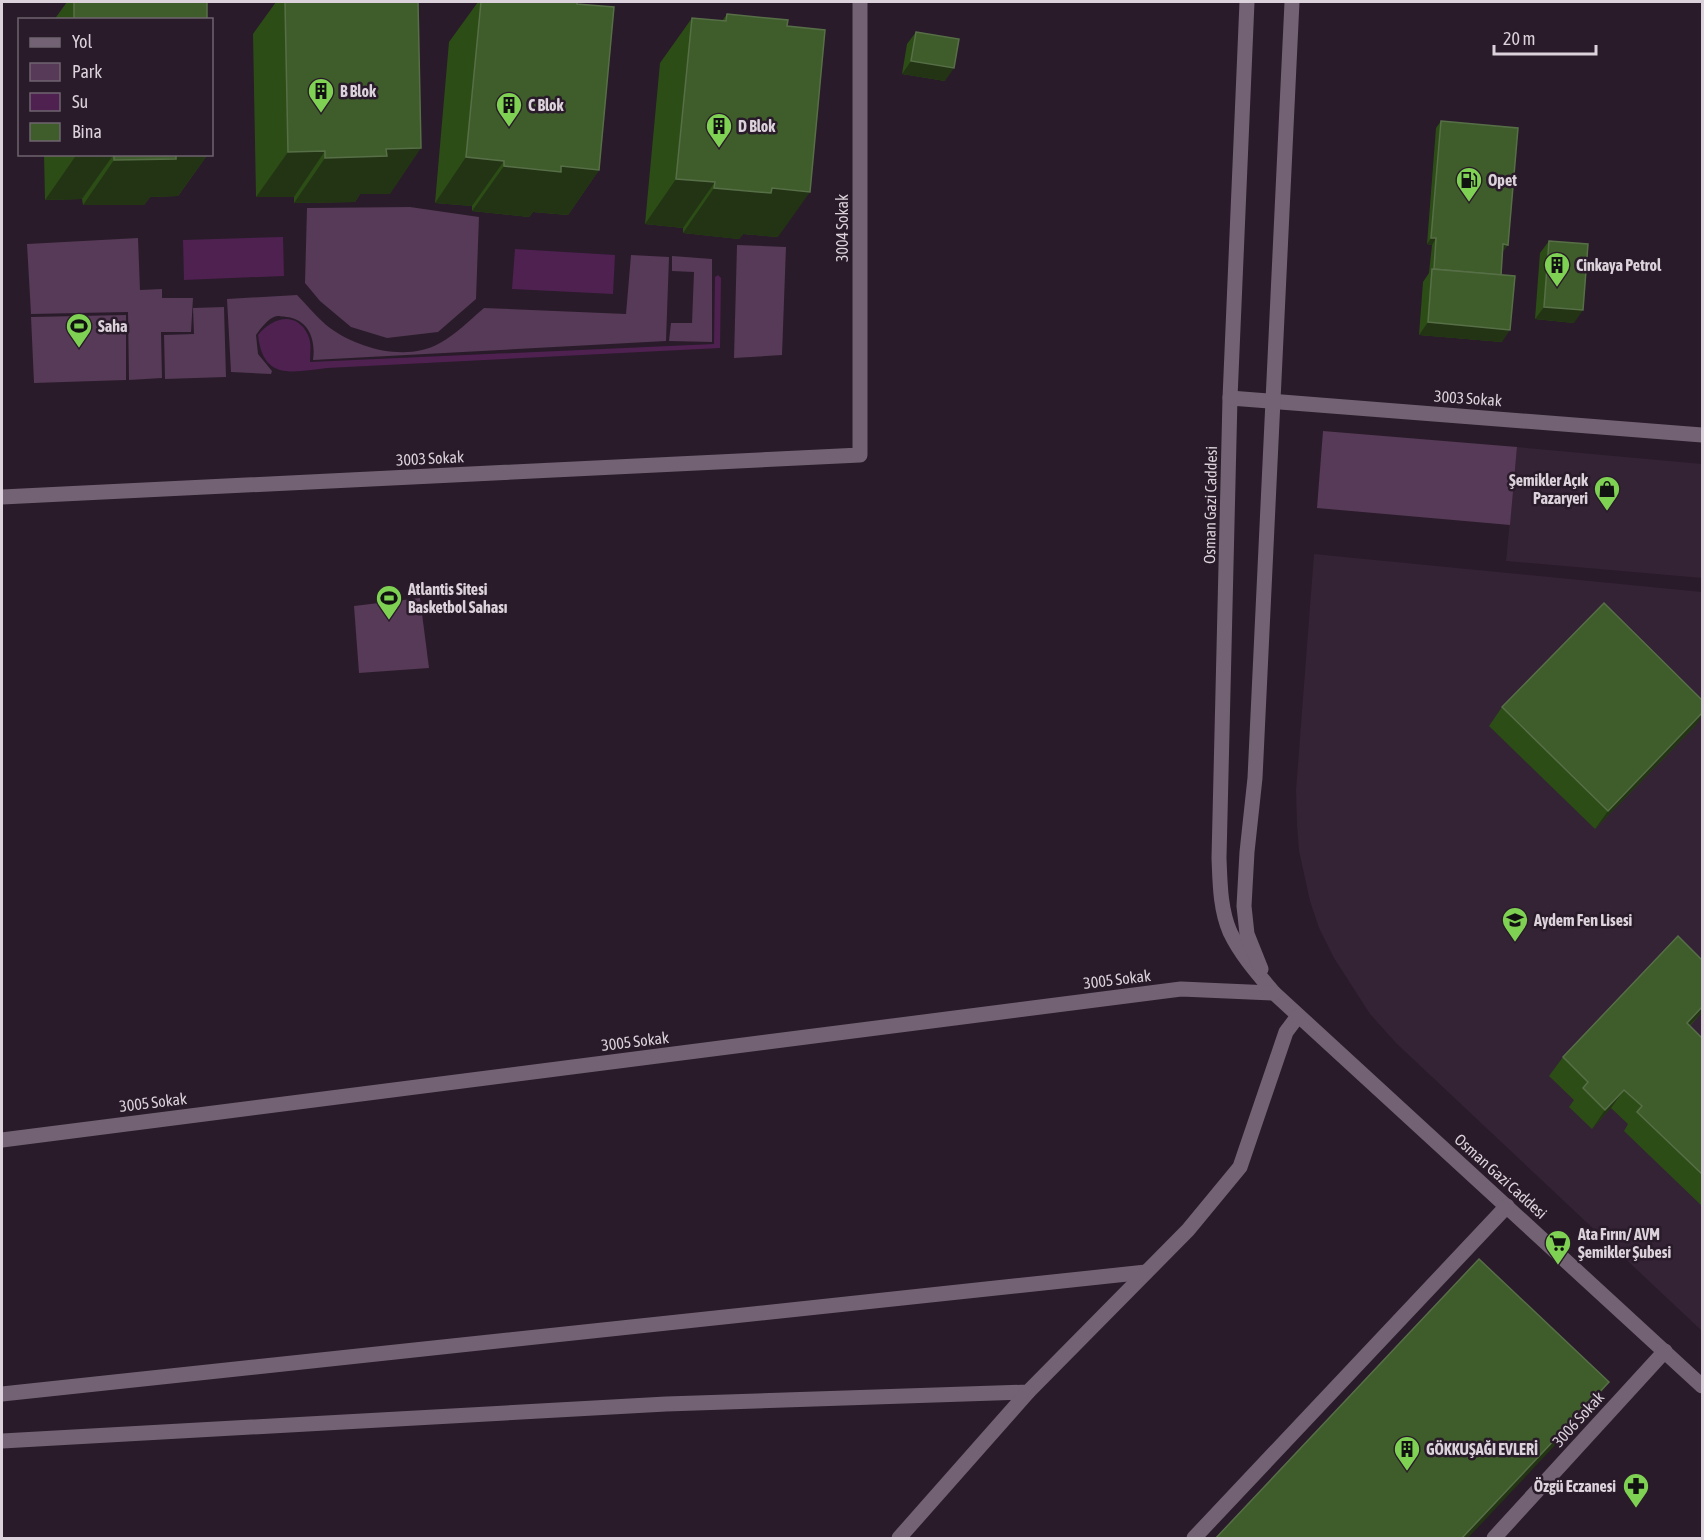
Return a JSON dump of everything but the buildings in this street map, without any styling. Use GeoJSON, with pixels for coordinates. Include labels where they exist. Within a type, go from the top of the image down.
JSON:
{"type":"FeatureCollection","features":[{"type":"Feature","properties":{"kind":"street","name":"3004 Sokak"},"geometry":{"type":"LineString","coordinates":[[860,2],[860,455]]}},
{"type":"Feature","properties":{"kind":"street","name":"Osman Gazi Caddesi"},"geometry":{"type":"LineString","coordinates":[[1247,2],[1230,398],[1219,868],[1222,901],[1229,931],[1248,963],[1274,993],[1702,1386]]}},
{"type":"Feature","properties":{"kind":"street","name":"Osman Gazi Caddesi"},"geometry":{"type":"LineString","coordinates":[[1274,993],[1256,960],[1247,934],[1244,906],[1255,778],[1292,2]]}},
{"type":"Feature","properties":{"kind":"street","name":"3003 Sokak"},"geometry":{"type":"LineString","coordinates":[[1230,398],[1702,435]]}},
{"type":"Feature","properties":{"kind":"street","name":"3003 Sokak"},"geometry":{"type":"LineString","coordinates":[[2,497],[860,455]]}},
{"type":"Feature","properties":{"kind":"street","name":"3005 Sokak"},"geometry":{"type":"LineString","coordinates":[[2,1140],[1181,989],[1274,993]]}},
{"type":"Feature","properties":{"kind":"street"},"geometry":{"type":"LineString","coordinates":[[898,1539],[1028,1392],[1188,1230],[1240,1167],[1286,1032],[1298,1016]]}},
{"type":"Feature","properties":{"kind":"street"},"geometry":{"type":"LineString","coordinates":[[1194,1539],[1508,1206]]}},
{"type":"Feature","properties":{"kind":"street"},"geometry":{"type":"LineString","coordinates":[[2,1394],[1146,1272]]}},
{"type":"Feature","properties":{"kind":"street","name":"3006 Sokak"},"geometry":{"type":"LineString","coordinates":[[1494,1539],[1665,1351]]}},
{"type":"Feature","properties":{"kind":"street"},"geometry":{"type":"LineString","coordinates":[[2,1441],[666,1404],[1028,1392]]}},
{"type":"Feature","properties":{"kind":"shaded area","name":"Şemikler Açık Pazaryeri"},"geometry":{"type":"Polygon","coordinates":[[[1517,447],[1702,464],[1702,578],[1506,561],[1517,447]]]}},
{"type":"Feature","properties":{"kind":"shaded area","name":"Aydem Fen Lisesi"},"geometry":{"type":"Polygon","coordinates":[[[1314,554],[1702,592],[1702,1331],[1396,1043],[1370,1014],[1334,958],[1319,928],[1310,901],[1299,851],[1296,790],[1314,554]]]}},
{"type":"Feature","properties":{"kind":"green space"},"geometry":{"type":"Polygon","coordinates":[[[410,207],[479,217],[476,299],[438,332],[387,338],[351,327],[320,301],[305,283],[307,208],[410,207]]]}},
{"type":"Feature","properties":{"kind":"green space"},"geometry":{"type":"Polygon","coordinates":[[[138,238],[140,290],[162,289],[162,298],[193,298],[191,332],[161,332],[162,378],[129,380],[128,312],[31,314],[27,244],[138,238]]]}},
{"type":"Feature","properties":{"kind":"green space"},"geometry":{"type":"Polygon","coordinates":[[[737,245],[786,247],[782,355],[734,358],[737,245]]]}},
{"type":"Feature","properties":{"kind":"green space"},"geometry":{"type":"Polygon","coordinates":[[[631,255],[669,257],[666,341],[313,360],[312,338],[306,327],[295,319],[277,316],[262,326],[256,335],[258,354],[272,371],[271,374],[231,372],[227,299],[297,295],[317,317],[355,342],[384,350],[413,352],[440,343],[484,308],[626,314],[631,255]]]}},
{"type":"Feature","properties":{"kind":"green space"},"geometry":{"type":"Polygon","coordinates":[[[672,256],[712,259],[712,342],[669,341],[671,323],[692,323],[694,272],[672,271],[672,256]]]}},
{"type":"Feature","properties":{"kind":"green space"},"geometry":{"type":"Polygon","coordinates":[[[224,307],[226,377],[165,379],[164,335],[194,334],[193,308],[224,307]]]}},
{"type":"Feature","properties":{"kind":"green space","name":"Saha"},"geometry":{"type":"Polygon","coordinates":[[[126,315],[126,380],[34,383],[31,317],[126,315]]]}},
{"type":"Feature","properties":{"kind":"green space"},"geometry":{"type":"Polygon","coordinates":[[[1323,431],[1517,447],[1510,525],[1317,508],[1323,431]]]}},
{"type":"Feature","properties":{"kind":"green space"},"geometry":{"type":"Polygon","coordinates":[[[420,598],[429,668],[359,673],[354,606],[420,598]]]}},
{"type":"Feature","properties":{"kind":"water"},"geometry":{"type":"Polygon","coordinates":[[[283,237],[284,276],[184,280],[183,240],[283,237]]]}},
{"type":"Feature","properties":{"kind":"water"},"geometry":{"type":"Polygon","coordinates":[[[515,249],[615,255],[613,294],[512,289],[515,249]]]}},
{"type":"Feature","properties":{"kind":"water"},"geometry":{"type":"Polygon","coordinates":[[[718,275],[721,278],[720,348],[291,371],[273,367],[266,360],[258,335],[277,321],[284,319],[297,322],[309,338],[310,362],[714,344],[715,277],[718,275]]]}},
{"type":"Feature","properties":{"kind":"place","name":"B Blok"},"geometry":{"type":"Point","coordinates":[321,114]}},
{"type":"Feature","properties":{"kind":"place","name":"C Blok"},"geometry":{"type":"Point","coordinates":[509,128]}},
{"type":"Feature","properties":{"kind":"place","name":"D Blok"},"geometry":{"type":"Point","coordinates":[719,149]}},
{"type":"Feature","properties":{"kind":"place","name":"Opet"},"geometry":{"type":"Point","coordinates":[1469,203]}},
{"type":"Feature","properties":{"kind":"place","name":"Cinkaya Petrol"},"geometry":{"type":"Point","coordinates":[1557,288]}},
{"type":"Feature","properties":{"kind":"place","name":"Saha"},"geometry":{"type":"Point","coordinates":[79,349]}},
{"type":"Feature","properties":{"kind":"place","name":"Şemikler Açık Pazaryeri"},"geometry":{"type":"Point","coordinates":[1607,512]}},
{"type":"Feature","properties":{"kind":"place","name":"Atlantis Sitesi Basketbol Sahası"},"geometry":{"type":"Point","coordinates":[389,621]}},
{"type":"Feature","properties":{"kind":"place","name":"Aydem Fen Lisesi"},"geometry":{"type":"Point","coordinates":[1515,943]}},
{"type":"Feature","properties":{"kind":"place","name":"Ata Fırın/ AVM Şemikler Şubesi"},"geometry":{"type":"Point","coordinates":[1558,1266]}},
{"type":"Feature","properties":{"kind":"place","name":"GÖKKUŞAĞI EVLERİ"},"geometry":{"type":"Point","coordinates":[1407,1472]}},
{"type":"Feature","properties":{"kind":"place","name":"Özgü Eczanesi"},"geometry":{"type":"Point","coordinates":[1636,1509]}}]}
